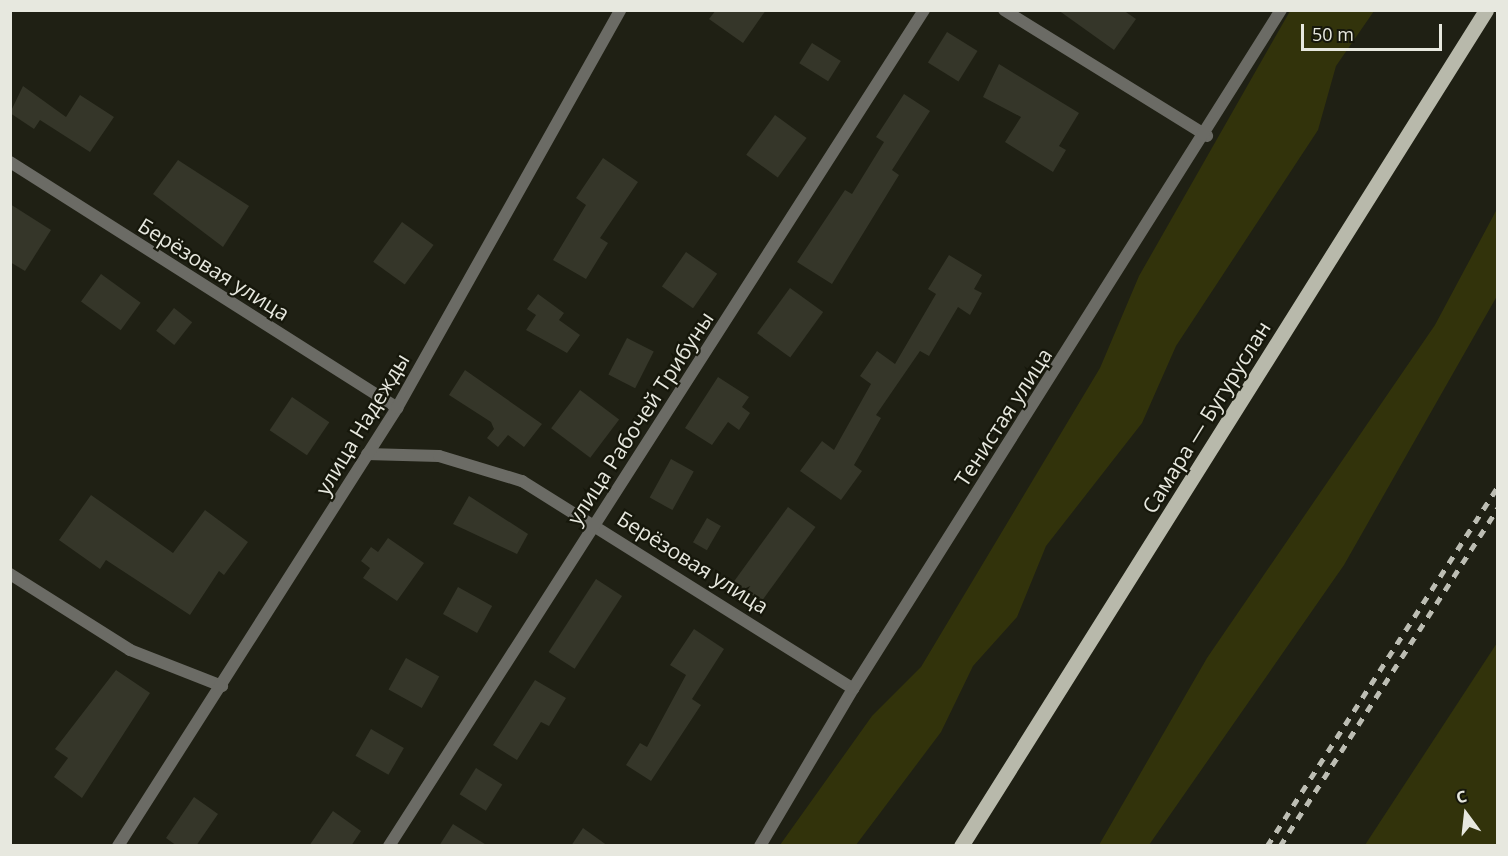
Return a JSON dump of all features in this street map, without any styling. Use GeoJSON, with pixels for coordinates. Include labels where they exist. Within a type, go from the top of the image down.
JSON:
{"type":"FeatureCollection","features":[{"type":"Feature","properties":{"kind":"main road","name":"Самара — Бугуруслан"},"geometry":{"type":"LineString","coordinates":[[961,846],[1486,10]]}},
{"type":"Feature","properties":{"kind":"street","name":"улица Надежды"},"geometry":{"type":"LineString","coordinates":[[118,846],[397,408],[620,10]]}},
{"type":"Feature","properties":{"kind":"street","name":"улица Рабочей Трибуны"},"geometry":{"type":"LineString","coordinates":[[389,846],[924,10]]}},
{"type":"Feature","properties":{"kind":"street"},"geometry":{"type":"LineString","coordinates":[[1004,10],[1207,136]]}},
{"type":"Feature","properties":{"kind":"street","name":"Тенистая улица"},"geometry":{"type":"LineString","coordinates":[[760,846],[852,688],[1207,136],[1281,10]]}},
{"type":"Feature","properties":{"kind":"street","name":"Берёзовая улица"},"geometry":{"type":"LineString","coordinates":[[10,162],[397,408]]}},
{"type":"Feature","properties":{"kind":"street","name":"Берёзовая улица"},"geometry":{"type":"LineString","coordinates":[[367,454],[439,456],[522,481],[595,524],[852,688]]}},
{"type":"Feature","properties":{"kind":"street"},"geometry":{"type":"LineString","coordinates":[[10,574],[130,650],[222,686]]}},
{"type":"Feature","properties":{"kind":"shaded area"},"geometry":{"type":"Polygon","coordinates":[[[1290,11],[1374,11],[1336,66],[1318,130],[1176,346],[1142,423],[1046,546],[1017,617],[973,666],[941,732],[856,845],[780,845],[872,716],[921,667],[1100,368],[1139,276],[1290,11]]]}},
{"type":"Feature","properties":{"kind":"shaded area"},"geometry":{"type":"Polygon","coordinates":[[[1497,209],[1497,296],[1344,565],[1149,845],[1099,845],[1207,658],[1435,325],[1497,209]]]}},
{"type":"Feature","properties":{"kind":"shaded area"},"geometry":{"type":"Polygon","coordinates":[[[1497,643],[1497,845],[1365,845],[1495,646],[1497,643]]]}},
{"type":"Feature","properties":{"kind":"building"},"geometry":{"type":"Polygon","coordinates":[[[716,10],[766,10],[743,43],[709,19],[716,10]]]}},
{"type":"Feature","properties":{"kind":"building"},"geometry":{"type":"Polygon","coordinates":[[[1058,10],[1123,10],[1136,19],[1114,50],[1058,10]]]}},
{"type":"Feature","properties":{"kind":"building"},"geometry":{"type":"Polygon","coordinates":[[[947,32],[978,51],[958,82],[928,63],[947,32]]]}},
{"type":"Feature","properties":{"kind":"building"},"geometry":{"type":"Polygon","coordinates":[[[812,43],[841,61],[828,81],[799,63],[812,43]]]}},
{"type":"Feature","properties":{"kind":"building"},"geometry":{"type":"Polygon","coordinates":[[[999,64],[1079,113],[1059,146],[1066,150],[1053,172],[1005,142],[1021,117],[983,97],[999,64]]]}},
{"type":"Feature","properties":{"kind":"building"},"geometry":{"type":"Polygon","coordinates":[[[23,86],[66,117],[80,95],[114,117],[90,152],[40,120],[34,129],[10,113],[23,86]]]}},
{"type":"Feature","properties":{"kind":"building"},"geometry":{"type":"Polygon","coordinates":[[[904,94],[930,111],[892,170],[899,175],[832,284],[797,262],[845,190],[852,194],[884,142],[876,137],[904,94]]]}},
{"type":"Feature","properties":{"kind":"building"},"geometry":{"type":"Polygon","coordinates":[[[775,115],[807,138],[778,178],[746,155],[775,115]]]}},
{"type":"Feature","properties":{"kind":"building"},"geometry":{"type":"Polygon","coordinates":[[[603,158],[638,182],[600,238],[608,243],[586,279],[553,260],[586,205],[576,198],[603,158]]]}},
{"type":"Feature","properties":{"kind":"building"},"geometry":{"type":"Polygon","coordinates":[[[178,160],[249,206],[223,247],[153,194],[178,160]]]}},
{"type":"Feature","properties":{"kind":"building"},"geometry":{"type":"Polygon","coordinates":[[[10,204],[51,230],[25,271],[10,262],[10,204]]]}},
{"type":"Feature","properties":{"kind":"building"},"geometry":{"type":"Polygon","coordinates":[[[402,222],[434,245],[405,285],[373,262],[402,222]]]}},
{"type":"Feature","properties":{"kind":"building"},"geometry":{"type":"Polygon","coordinates":[[[686,252],[717,274],[693,308],[662,286],[686,252]]]}},
{"type":"Feature","properties":{"kind":"building"},"geometry":{"type":"Polygon","coordinates":[[[949,255],[982,275],[974,289],[982,293],[970,315],[958,307],[929,356],[920,351],[876,415],[881,418],[854,465],[862,471],[841,500],[800,471],[822,441],[834,450],[871,384],[860,376],[877,351],[895,364],[936,294],[928,289],[949,255]]]}},
{"type":"Feature","properties":{"kind":"building"},"geometry":{"type":"Polygon","coordinates":[[[101,274],[141,303],[121,330],[81,302],[101,274]]]}},
{"type":"Feature","properties":{"kind":"building"},"geometry":{"type":"Polygon","coordinates":[[[790,288],[823,312],[790,357],[757,333],[790,288]]]}},
{"type":"Feature","properties":{"kind":"building"},"geometry":{"type":"Polygon","coordinates":[[[538,294],[564,313],[559,320],[580,335],[567,353],[526,330],[536,315],[527,309],[538,294]]]}},
{"type":"Feature","properties":{"kind":"building"},"geometry":{"type":"Polygon","coordinates":[[[174,308],[192,322],[174,345],[156,331],[174,308]]]}},
{"type":"Feature","properties":{"kind":"building"},"geometry":{"type":"Polygon","coordinates":[[[627,338],[654,352],[635,388],[608,375],[627,338]]]}},
{"type":"Feature","properties":{"kind":"building"},"geometry":{"type":"Polygon","coordinates":[[[465,370],[542,424],[524,447],[508,435],[498,447],[487,438],[494,429],[491,422],[449,395],[465,370]]]}},
{"type":"Feature","properties":{"kind":"building"},"geometry":{"type":"Polygon","coordinates":[[[718,377],[749,397],[742,407],[750,413],[739,430],[728,422],[712,445],[685,428],[718,377]]]}},
{"type":"Feature","properties":{"kind":"building"},"geometry":{"type":"Polygon","coordinates":[[[580,390],[619,419],[590,458],[551,428],[580,390]]]}},
{"type":"Feature","properties":{"kind":"building"},"geometry":{"type":"Polygon","coordinates":[[[292,397],[329,422],[307,455],[270,430],[292,397]]]}},
{"type":"Feature","properties":{"kind":"building"},"geometry":{"type":"Polygon","coordinates":[[[671,459],[694,472],[672,510],[650,497],[671,459]]]}},
{"type":"Feature","properties":{"kind":"building"},"geometry":{"type":"Polygon","coordinates":[[[91,495],[173,553],[205,510],[248,542],[224,575],[219,571],[190,615],[106,560],[100,569],[59,540],[91,495]]]}},
{"type":"Feature","properties":{"kind":"building"},"geometry":{"type":"Polygon","coordinates":[[[469,496],[528,534],[517,554],[453,524],[469,496]]]}},
{"type":"Feature","properties":{"kind":"building"},"geometry":{"type":"Polygon","coordinates":[[[788,507],[816,527],[761,601],[734,581],[788,507]]]}},
{"type":"Feature","properties":{"kind":"building"},"geometry":{"type":"Polygon","coordinates":[[[707,518],[721,526],[707,550],[693,542],[707,518]]]}},
{"type":"Feature","properties":{"kind":"building"},"geometry":{"type":"Polygon","coordinates":[[[388,538],[424,563],[397,601],[363,578],[370,568],[361,561],[371,547],[378,552],[388,538]]]}},
{"type":"Feature","properties":{"kind":"building"},"geometry":{"type":"Polygon","coordinates":[[[596,579],[622,596],[575,669],[549,652],[596,579]]]}},
{"type":"Feature","properties":{"kind":"building"},"geometry":{"type":"Polygon","coordinates":[[[458,587],[492,606],[477,633],[443,614],[458,587]]]}},
{"type":"Feature","properties":{"kind":"building"},"geometry":{"type":"Polygon","coordinates":[[[694,629],[724,649],[692,699],[701,705],[651,781],[626,765],[640,743],[647,747],[686,675],[670,665],[694,629]]]}},
{"type":"Feature","properties":{"kind":"building"},"geometry":{"type":"Polygon","coordinates":[[[406,658],[439,676],[422,708],[389,689],[406,658]]]}},
{"type":"Feature","properties":{"kind":"building"},"geometry":{"type":"Polygon","coordinates":[[[116,670],[150,693],[82,798],[54,777],[68,758],[55,749],[116,670]]]}},
{"type":"Feature","properties":{"kind":"building"},"geometry":{"type":"Polygon","coordinates":[[[535,680],[566,698],[549,726],[541,722],[517,760],[493,745],[535,680]]]}},
{"type":"Feature","properties":{"kind":"building"},"geometry":{"type":"Polygon","coordinates":[[[371,729],[404,748],[388,775],[356,756],[371,729]]]}},
{"type":"Feature","properties":{"kind":"building"},"geometry":{"type":"Polygon","coordinates":[[[476,768],[502,784],[486,811],[460,794],[476,768]]]}},
{"type":"Feature","properties":{"kind":"building"},"geometry":{"type":"Polygon","coordinates":[[[194,797],[218,814],[196,846],[177,846],[166,838],[194,797]]]}},
{"type":"Feature","properties":{"kind":"building"},"geometry":{"type":"Polygon","coordinates":[[[333,811],[361,831],[351,846],[309,846],[333,811]]]}},
{"type":"Feature","properties":{"kind":"building"},"geometry":{"type":"Polygon","coordinates":[[[453,824],[488,846],[439,846],[453,824]]]}},
{"type":"Feature","properties":{"kind":"building"},"geometry":{"type":"Polygon","coordinates":[[[583,828],[608,846],[571,846],[583,828]]]}},
{"type":"Feature","properties":{"kind":"railway"},"geometry":{"type":"LineString","coordinates":[[1267,846],[1498,486]]}},
{"type":"Feature","properties":{"kind":"railway"},"geometry":{"type":"LineString","coordinates":[[1280,846],[1498,508]]}}]}
